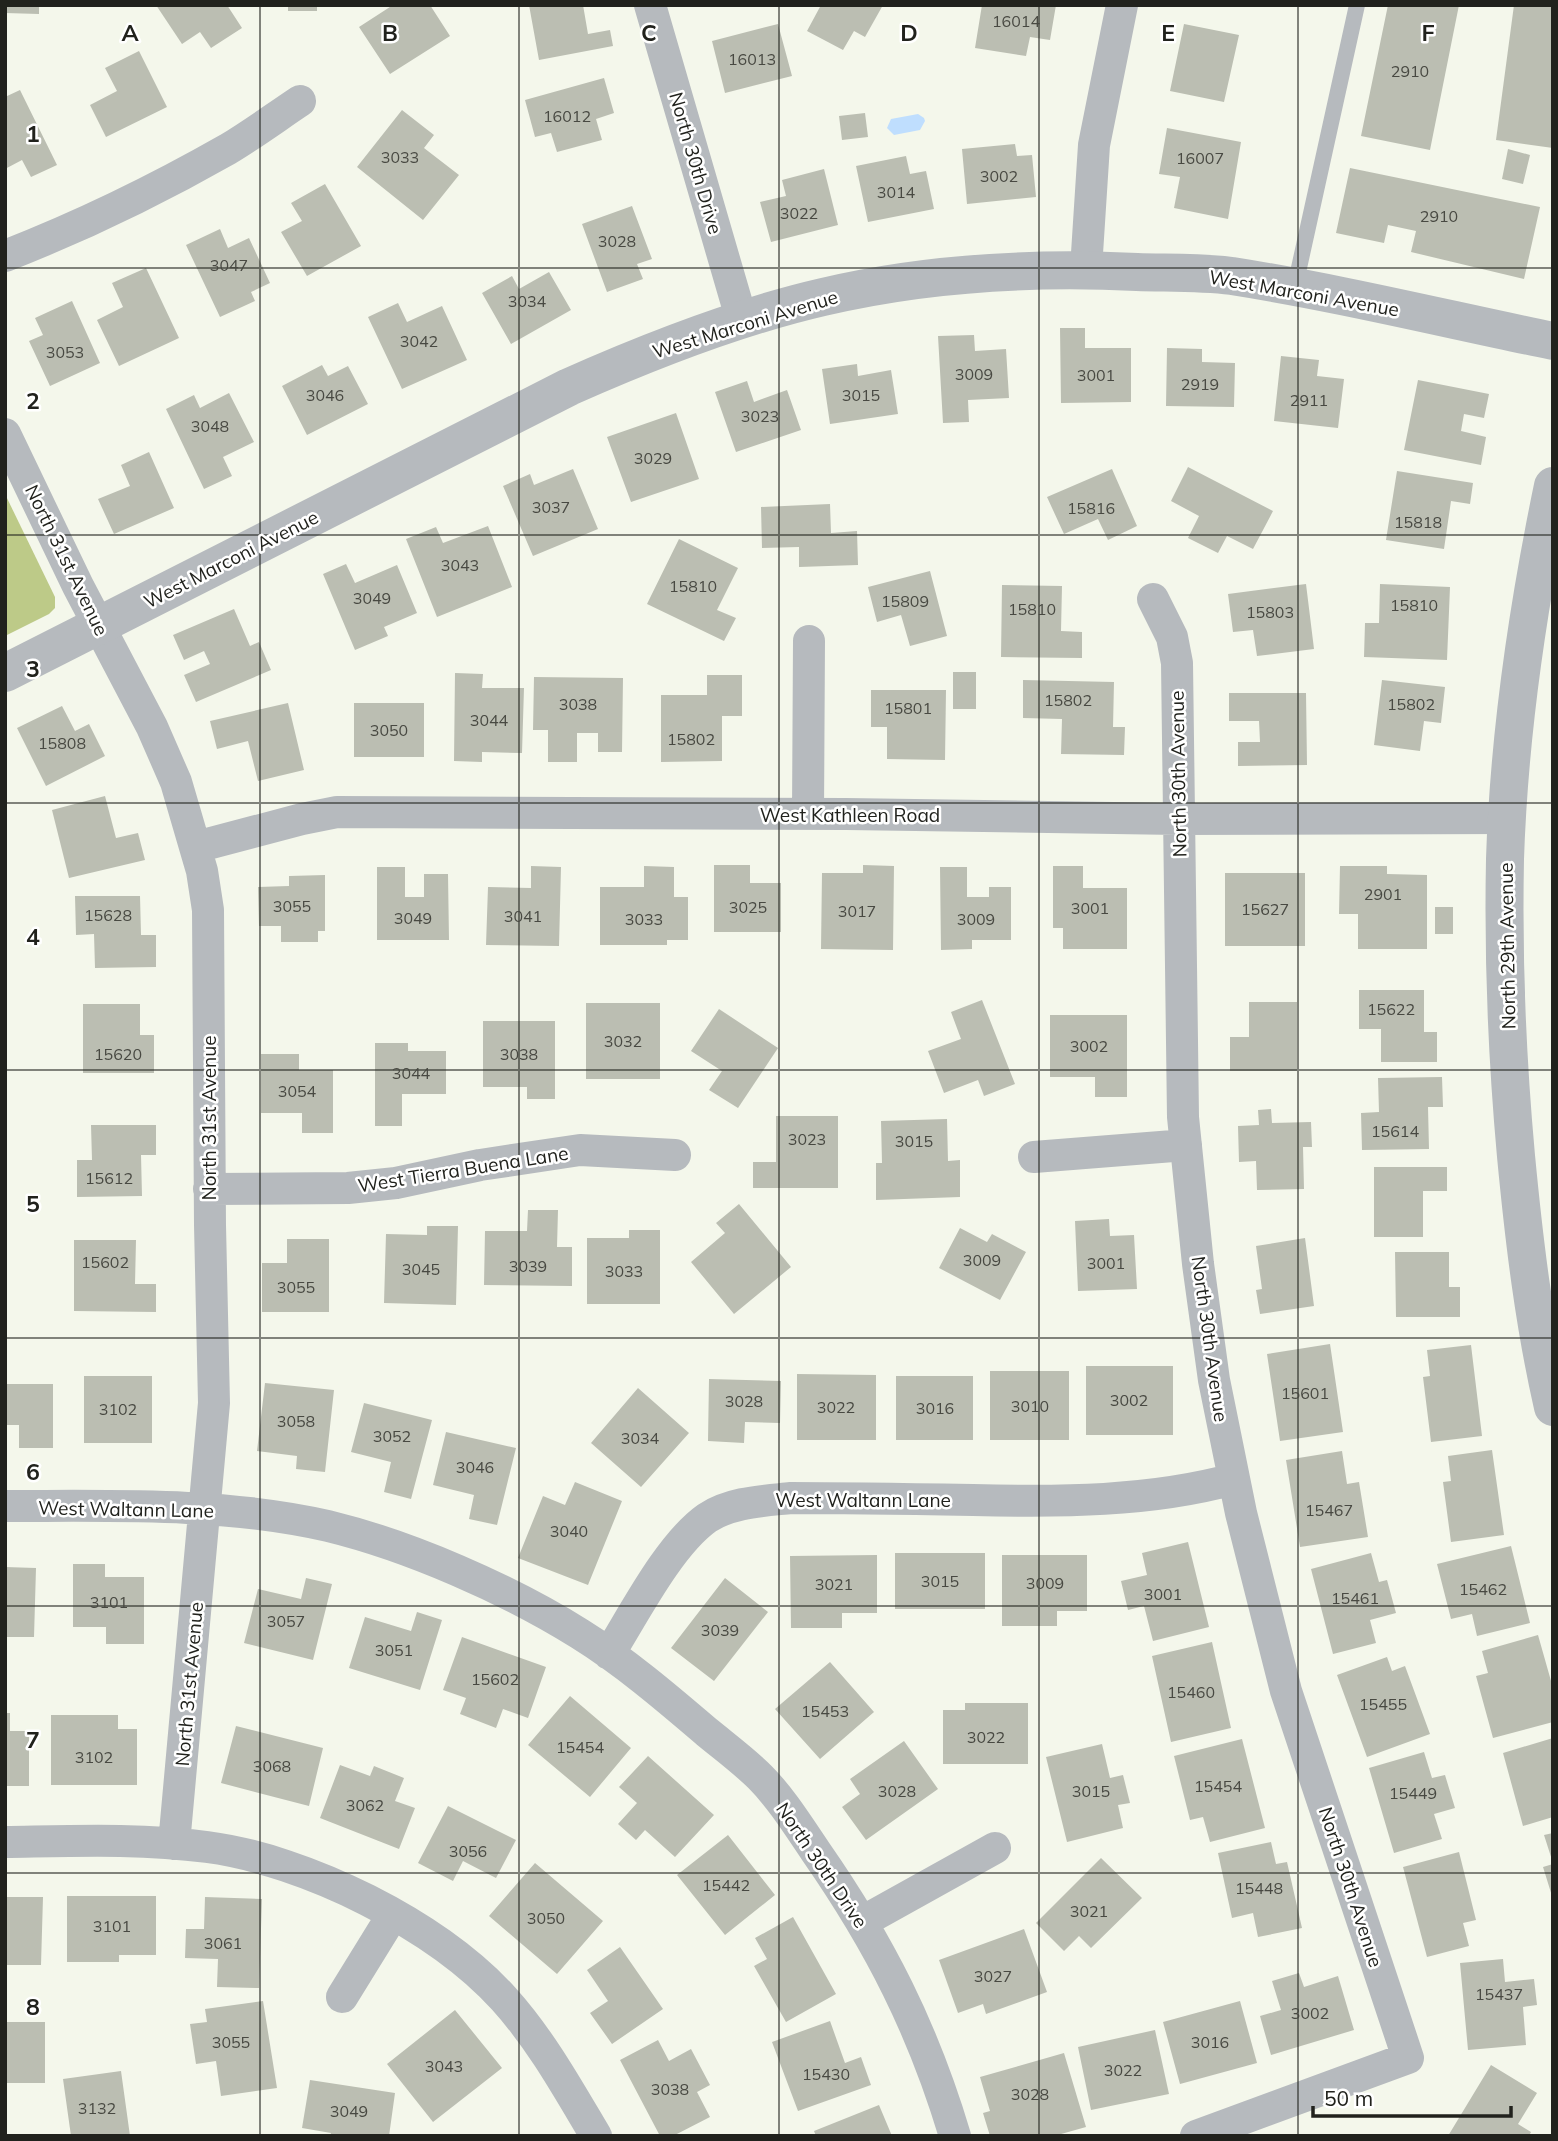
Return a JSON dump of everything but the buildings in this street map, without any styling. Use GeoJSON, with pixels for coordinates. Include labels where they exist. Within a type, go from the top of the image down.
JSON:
{"type":"FeatureCollection","features":[{"type":"Feature","properties":{"kind":"street","name":"North 30th Drive"},"geometry":{"type":"LineString","coordinates":[[650,5],[742,321]]}},
{"type":"Feature","properties":{"kind":"street"},"geometry":{"type":"LineString","coordinates":[[1086,269],[1094,145],[1122,5]]}},
{"type":"Feature","properties":{"kind":"street"},"geometry":{"type":"LineString","coordinates":[[5,256],[119,207],[230,148],[300,101]]}},
{"type":"Feature","properties":{"kind":"street","name":"West Marconi Avenue"},"geometry":{"type":"LineString","coordinates":[[5,673],[569,387],[631,359],[697,334],[822,297],[982,273],[1086,269],[1230,276],[1553,341]]}},
{"type":"Feature","properties":{"kind":"street","name":"North 31st Avenue"},"geometry":{"type":"LineString","coordinates":[[5,434],[152,727],[171,771],[196,847],[208,910],[209,1189],[214,1403],[174,1844]]}},
{"type":"Feature","properties":{"kind":"street","name":"North 29th Avenue"},"geometry":{"type":"LineString","coordinates":[[1553,486],[1527,628],[1505,858],[1508,1066],[1522,1218],[1542,1360],[1553,1407]]}},
{"type":"Feature","properties":{"kind":"street","name":"North 30th Avenue"},"geometry":{"type":"LineString","coordinates":[[1153,599],[1172,637],[1177,663],[1183,1117],[1198,1264],[1214,1380],[1234,1479],[1286,1691],[1408,2058],[1196,2136]]}},
{"type":"Feature","properties":{"kind":"street"},"geometry":{"type":"LineString","coordinates":[[807,814],[809,641]]}},
{"type":"Feature","properties":{"kind":"street","name":"West Kathleen Road"},"geometry":{"type":"LineString","coordinates":[[196,847],[337,812],[1179,819],[1508,818]]}},
{"type":"Feature","properties":{"kind":"street"},"geometry":{"type":"LineString","coordinates":[[1034,1157],[1186,1145]]}},
{"type":"Feature","properties":{"kind":"street","name":"West Tierra Buena Lane"},"geometry":{"type":"LineString","coordinates":[[209,1189],[348,1188],[396,1183],[480,1165],[580,1150],[675,1155]]}},
{"type":"Feature","properties":{"kind":"street","name":"West Waltann Lane"},"geometry":{"type":"LineString","coordinates":[[5,1506],[168,1506],[245,1513],[327,1526],[384,1543],[453,1569],[578,1633],[609,1654],[660,1572],[685,1539],[708,1517],[747,1503],[791,1498],[1072,1502],[1211,1486],[1234,1479]]}},
{"type":"Feature","properties":{"kind":"street","name":"North 30th Drive"},"geometry":{"type":"LineString","coordinates":[[609,1654],[666,1697],[761,1779],[810,1843],[885,1961],[920,2034],[956,2136]]}},
{"type":"Feature","properties":{"kind":"street"},"geometry":{"type":"LineString","coordinates":[[5,1842],[135,1841],[207,1847],[251,1855],[312,1874],[422,1932],[461,1959],[504,1999],[551,2060],[596,2136]]}},
{"type":"Feature","properties":{"kind":"street"},"geometry":{"type":"LineString","coordinates":[[862,1922],[995,1848]]}},
{"type":"Feature","properties":{"kind":"street"},"geometry":{"type":"LineString","coordinates":[[341,1997],[392,1916]]}},
{"type":"Feature","properties":{"kind":"lane"},"geometry":{"type":"LineString","coordinates":[[1294,289],[1357,5]]}},
{"type":"Feature","properties":{"kind":"green space"},"geometry":{"type":"Polygon","coordinates":[[[5,494],[55,597],[55,608],[49,614],[5,636],[5,494]]]}},
{"type":"Feature","properties":{"kind":"water"},"geometry":{"type":"Polygon","coordinates":[[[918,114],[925,121],[920,130],[894,135],[887,128],[891,119],[918,114]]]}}]}
